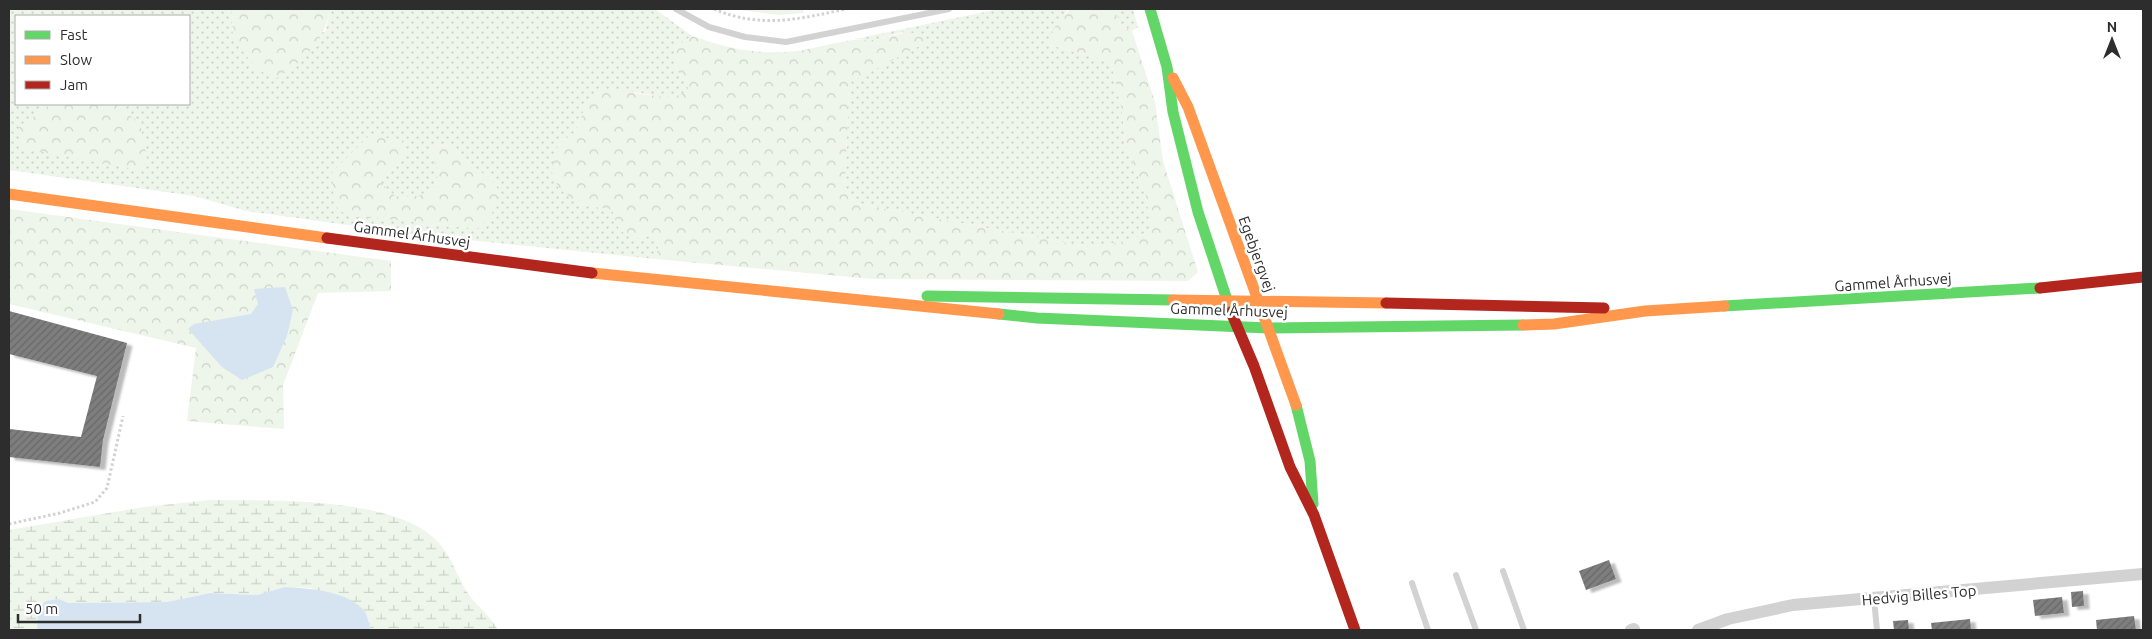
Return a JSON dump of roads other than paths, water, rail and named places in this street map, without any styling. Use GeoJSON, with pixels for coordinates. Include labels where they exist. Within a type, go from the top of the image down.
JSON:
{"type":"FeatureCollection","features":[{"type":"Feature","properties":{"kind":"main road","name":"Egebjergvej"},"geometry":{"type":"LineString","coordinates":[[1150,9],[1167,68],[1173,112],[1198,212],[1236,326],[1254,366],[1290,467],[1314,515],[1355,630]]}},
{"type":"Feature","properties":{"kind":"main road","name":"Egebjergvej"},"geometry":{"type":"LineString","coordinates":[[1167,68],[1188,107],[1299,413],[1310,461],[1314,515]]}},
{"type":"Feature","properties":{"kind":"main road","name":"Gammel Århusvej"},"geometry":{"type":"LineString","coordinates":[[9,194],[556,269],[1038,318],[1268,328],[1406,328],[1554,324],[1645,311],[2050,287],[2143,277]]}},
{"type":"Feature","properties":{"kind":"main road","name":"Gammel Århusvej"},"geometry":{"type":"LineString","coordinates":[[813,294],[1228,302],[1550,305],[1645,311]]}},
{"type":"Feature","properties":{"kind":"street","name":"Hedvig Billes Top"},"geometry":{"type":"LineString","coordinates":[[1698,630],[1728,619],[1793,604],[1874,599],[2143,574]]}},
{"type":"Feature","properties":{"kind":"lane"},"geometry":{"type":"LineString","coordinates":[[676,9],[709,27],[746,37],[786,42],[949,9]]}},
{"type":"Feature","properties":{"kind":"lane"},"geometry":{"type":"LineString","coordinates":[[1503,571],[1524,630]]}},
{"type":"Feature","properties":{"kind":"lane"},"geometry":{"type":"LineString","coordinates":[[1456,574],[1476,630]]}},
{"type":"Feature","properties":{"kind":"lane"},"geometry":{"type":"LineString","coordinates":[[1412,583],[1428,630]]}},
{"type":"Feature","properties":{"kind":"lane"},"geometry":{"type":"LineString","coordinates":[[1874,599],[1877,630]]}},
{"type":"Feature","properties":{"kind":"water"},"geometry":{"type":"Polygon","coordinates":[[[285,287],[293,310],[287,336],[273,367],[242,380],[222,367],[188,329],[194,324],[251,314],[258,304],[254,289],[285,287]]]}},
{"type":"Feature","properties":{"kind":"water"},"geometry":{"type":"Polygon","coordinates":[[[285,587],[328,592],[349,599],[365,612],[371,630],[37,630],[38,611],[45,601],[59,599],[68,603],[167,602],[210,593],[257,595],[285,587]]]}}]}
